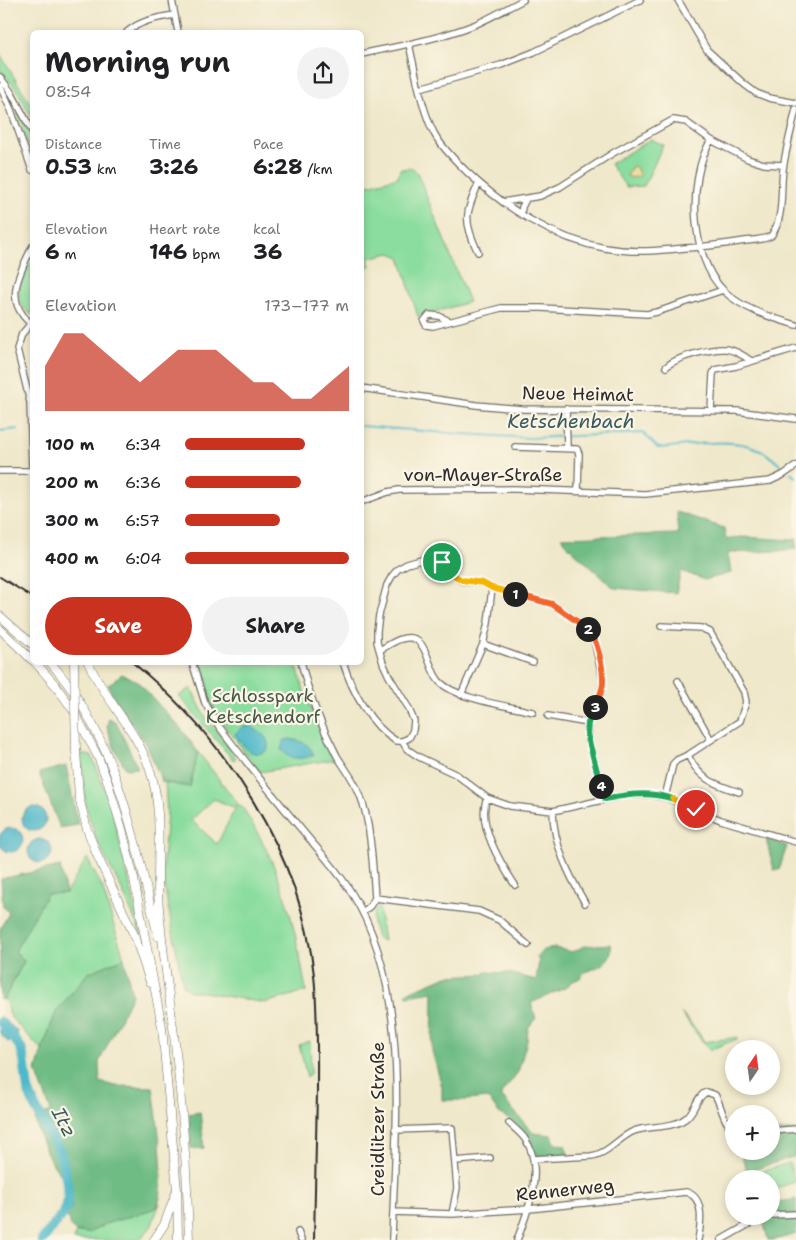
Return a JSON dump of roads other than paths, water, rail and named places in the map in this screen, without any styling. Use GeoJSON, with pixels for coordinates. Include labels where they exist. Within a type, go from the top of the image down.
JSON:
{"type":"FeatureCollection","features":[{"type":"Feature","properties":{"kind":"highway"},"geometry":{"type":"LineString","coordinates":[[0,616],[30,642]]}},
{"type":"Feature","properties":{"kind":"highway"},"geometry":{"type":"LineString","coordinates":[[0,629],[30,658]]}},
{"type":"Feature","properties":{"kind":"highway"},"geometry":{"type":"LineString","coordinates":[[38,665],[56,686],[75,713],[92,743],[107,780],[122,828],[159,1008],[177,1190],[178,1240]]}},
{"type":"Feature","properties":{"kind":"highway"},"geometry":{"type":"LineString","coordinates":[[52,665],[83,707],[105,749],[131,825],[166,969]]}},
{"type":"Feature","properties":{"kind":"highway"},"geometry":{"type":"LineString","coordinates":[[74,665],[79,796],[87,829],[134,936],[159,1008]]}},
{"type":"Feature","properties":{"kind":"highway"},"geometry":{"type":"LineString","coordinates":[[90,665],[99,684],[144,754],[157,796],[158,898],[184,1120],[189,1240]]}},
{"type":"Feature","properties":{"kind":"highway"},"geometry":{"type":"LineString","coordinates":[[154,1240],[164,1225],[177,1190]]}},
{"type":"Feature","properties":{"kind":"street"},"geometry":{"type":"LineString","coordinates":[[174,0],[178,30]]}},
{"type":"Feature","properties":{"kind":"street"},"geometry":{"type":"LineString","coordinates":[[364,53],[409,44],[473,25],[523,0]]}},
{"type":"Feature","properties":{"kind":"street"},"geometry":{"type":"LineString","coordinates":[[420,88],[501,65],[534,52],[640,0]]}},
{"type":"Feature","properties":{"kind":"street"},"geometry":{"type":"LineString","coordinates":[[678,0],[707,50],[729,71],[756,93],[769,98],[796,103]]}},
{"type":"Feature","properties":{"kind":"street"},"geometry":{"type":"LineString","coordinates":[[130,30],[144,21],[175,15]]}},
{"type":"Feature","properties":{"kind":"street"},"geometry":{"type":"LineString","coordinates":[[409,44],[420,88],[435,135],[446,151],[479,183],[521,214],[551,230],[587,244],[607,249],[646,252],[764,239],[772,234],[778,223],[783,165],[796,109]]}},
{"type":"Feature","properties":{"kind":"street"},"geometry":{"type":"LineString","coordinates":[[0,77],[11,92],[30,127]]}},
{"type":"Feature","properties":{"kind":"street"},"geometry":{"type":"LineString","coordinates":[[0,86],[11,110],[30,164]]}},
{"type":"Feature","properties":{"kind":"street"},"geometry":{"type":"LineString","coordinates":[[504,202],[526,199],[560,187],[613,153],[670,122],[679,120],[686,122],[711,140],[748,159],[764,164],[783,165]]}},
{"type":"Feature","properties":{"kind":"street"},"geometry":{"type":"LineString","coordinates":[[711,140],[704,151],[696,187],[696,213],[700,247],[714,280],[740,304],[796,325]]}},
{"type":"Feature","properties":{"kind":"street"},"geometry":{"type":"LineString","coordinates":[[478,252],[469,232],[467,222],[471,200],[479,183]]}},
{"type":"Feature","properties":{"kind":"street"},"geometry":{"type":"LineString","coordinates":[[521,214],[526,199]]}},
{"type":"Feature","properties":{"kind":"street"},"geometry":{"type":"LineString","coordinates":[[30,252],[15,291],[16,303],[20,312],[30,322]]}},
{"type":"Feature","properties":{"kind":"street"},"geometry":{"type":"LineString","coordinates":[[450,321],[501,308],[541,308],[647,314],[723,290]]}},
{"type":"Feature","properties":{"kind":"street"},"geometry":{"type":"LineString","coordinates":[[30,324],[22,334],[17,349],[30,402]]}},
{"type":"Feature","properties":{"kind":"street"},"geometry":{"type":"LineString","coordinates":[[711,410],[713,374],[715,370],[736,366],[750,360],[796,348]]}},
{"type":"Feature","properties":{"kind":"street"},"geometry":{"type":"LineString","coordinates":[[666,367],[675,361],[718,349],[734,351],[750,360]]}},
{"type":"Feature","properties":{"kind":"street","name":"Neue Heimat"},"geometry":{"type":"LineString","coordinates":[[364,388],[476,405],[522,409],[711,410],[753,412],[796,419]]}},
{"type":"Feature","properties":{"kind":"street","name":"von-Mayer-Straße"},"geometry":{"type":"LineString","coordinates":[[566,409],[567,444]]}},
{"type":"Feature","properties":{"kind":"street","name":"von-Mayer-Straße"},"geometry":{"type":"LineString","coordinates":[[515,447],[567,444],[579,450],[578,490]]}},
{"type":"Feature","properties":{"kind":"street","name":"von-Mayer-Straße"},"geometry":{"type":"LineString","coordinates":[[364,501],[399,490],[578,490],[645,494],[670,492],[770,481],[796,466]]}},
{"type":"Feature","properties":{"kind":"street"},"geometry":{"type":"LineString","coordinates":[[0,471],[30,471]]}},
{"type":"Feature","properties":{"kind":"street"},"geometry":{"type":"LineString","coordinates":[[344,665],[356,693],[378,726],[389,737],[396,741],[402,741],[409,738],[413,730],[413,716],[389,676],[380,650],[377,631],[382,602],[392,576],[402,566],[421,560],[439,561],[458,579],[483,583],[492,588],[552,604],[580,623],[593,635],[604,680],[601,693],[588,723],[587,734],[605,799]]}},
{"type":"Feature","properties":{"kind":"street"},"geometry":{"type":"LineString","coordinates":[[461,695],[483,644],[488,623],[492,588]]}},
{"type":"Feature","properties":{"kind":"street"},"geometry":{"type":"LineString","coordinates":[[661,626],[701,628],[710,632],[744,692],[746,702],[740,721],[673,764],[665,796]]}},
{"type":"Feature","properties":{"kind":"street"},"geometry":{"type":"LineString","coordinates":[[380,650],[406,638],[416,640],[424,648],[428,663],[438,680],[446,688],[461,695],[533,712]]}},
{"type":"Feature","properties":{"kind":"street"},"geometry":{"type":"LineString","coordinates":[[483,644],[533,662]]}},
{"type":"Feature","properties":{"kind":"street","name":"Creidlitzer Straße"},"geometry":{"type":"LineString","coordinates":[[193,665],[206,703],[218,725],[340,877],[363,912],[378,947],[387,986],[395,1048],[392,1240]]}},
{"type":"Feature","properties":{"kind":"street"},"geometry":{"type":"LineString","coordinates":[[302,665],[318,716],[363,802],[368,824],[375,898],[363,912]]}},
{"type":"Feature","properties":{"kind":"street"},"geometry":{"type":"LineString","coordinates":[[678,681],[711,740]]}},
{"type":"Feature","properties":{"kind":"street"},"geometry":{"type":"LineString","coordinates":[[548,716],[588,723]]}},
{"type":"Feature","properties":{"kind":"street"},"geometry":{"type":"LineString","coordinates":[[402,741],[407,749],[419,757],[457,775],[487,798],[510,806],[553,812],[625,795],[665,796],[721,820],[796,842]]}},
{"type":"Feature","properties":{"kind":"street"},"geometry":{"type":"LineString","coordinates":[[688,755],[693,767],[708,780],[739,792]]}},
{"type":"Feature","properties":{"kind":"street"},"geometry":{"type":"LineString","coordinates":[[487,798],[484,813],[490,839],[515,885]]}},
{"type":"Feature","properties":{"kind":"street"},"geometry":{"type":"LineString","coordinates":[[553,812],[563,858],[585,903]]}},
{"type":"Feature","properties":{"kind":"street"},"geometry":{"type":"LineString","coordinates":[[375,898],[480,911],[499,920],[528,945]]}},
{"type":"Feature","properties":{"kind":"street"},"geometry":{"type":"LineString","coordinates":[[533,1158],[600,1154],[634,1131],[680,1123],[695,1108],[700,1096],[707,1092],[715,1095],[725,1118]]}},
{"type":"Feature","properties":{"kind":"street"},"geometry":{"type":"LineString","coordinates":[[509,1123],[525,1139],[533,1158],[533,1184],[529,1209],[518,1240]]}},
{"type":"Feature","properties":{"kind":"street"},"geometry":{"type":"LineString","coordinates":[[395,1130],[452,1128],[457,1188],[452,1214]]}},
{"type":"Feature","properties":{"kind":"street"},"geometry":{"type":"LineString","coordinates":[[780,1130],[796,1129]]}},
{"type":"Feature","properties":{"kind":"street"},"geometry":{"type":"LineString","coordinates":[[455,1161],[490,1158]]}},
{"type":"Feature","properties":{"kind":"street","name":"Rennerweg"},"geometry":{"type":"LineString","coordinates":[[392,1212],[452,1214],[529,1209],[686,1192],[694,1196],[698,1202],[698,1240]]}},
{"type":"Feature","properties":{"kind":"street"},"geometry":{"type":"LineString","coordinates":[[780,1215],[796,1214]]}},
{"type":"Feature","properties":{"kind":"street"},"geometry":{"type":"LineString","coordinates":[[721,1240],[747,1225]]}},
{"type":"Feature","properties":{"kind":"street"},"geometry":{"type":"LineString","coordinates":[[298,1232],[301,1240]]}},
{"type":"Feature","properties":{"kind":"water"},"geometry":{"type":"Polygon","coordinates":[[[251,726],[267,740],[268,749],[263,752],[253,753],[241,743],[235,734],[242,727],[251,726]]]}},
{"type":"Feature","properties":{"kind":"water"},"geometry":{"type":"Polygon","coordinates":[[[289,739],[304,743],[314,755],[296,758],[284,753],[281,749],[284,741],[289,739]]]}},
{"type":"Feature","properties":{"kind":"water"},"geometry":{"type":"Polygon","coordinates":[[[34,807],[43,810],[46,819],[43,828],[34,831],[25,828],[22,819],[25,810],[34,807]]]}},
{"type":"Feature","properties":{"kind":"water"},"geometry":{"type":"Polygon","coordinates":[[[11,828],[20,831],[23,840],[20,849],[11,852],[2,849],[-1,840],[2,831],[11,828]]]}},
{"type":"Feature","properties":{"kind":"water"},"geometry":{"type":"Polygon","coordinates":[[[40,839],[49,842],[52,851],[49,860],[40,863],[31,860],[28,851],[31,842],[40,839]]]}},
{"type":"Feature","properties":{"kind":"water"},"geometry":{"type":"Polygon","coordinates":[[[0,1016],[17,1031],[18,1036],[8,1042],[0,1033],[0,1016]]]}},
{"type":"Feature","properties":{"kind":"waterway","name":"Ketschenbach"},"geometry":{"type":"LineString","coordinates":[[364,426],[530,438],[643,433],[658,448],[722,442],[747,445],[765,453],[786,470]]}},
{"type":"Feature","properties":{"kind":"waterway","name":"Ketschenbach"},"geometry":{"type":"LineString","coordinates":[[0,431],[18,429]]}},
{"type":"Feature","properties":{"kind":"waterway","name":"Ketschenbach"},"geometry":{"type":"LineString","coordinates":[[790,473],[796,477]]}},
{"type":"Feature","properties":{"kind":"waterway","name":"Itz"},"geometry":{"type":"LineString","coordinates":[[0,1022],[6,1027],[21,1048],[28,1090],[35,1107],[61,1154],[67,1183],[68,1198],[65,1211],[42,1240]]}},
{"type":"Feature","properties":{"kind":"railway"},"geometry":{"type":"LineString","coordinates":[[0,577],[30,596]]}},
{"type":"Feature","properties":{"kind":"railway"},"geometry":{"type":"LineString","coordinates":[[135,665],[166,692],[198,726],[227,763],[253,802],[275,843],[293,886],[306,930],[314,975],[316,1004],[317,1092],[314,1240]]}},
{"type":"Feature","properties":{"kind":"park label","name":"Schlosspark Ketschendorf"},"geometry":{"type":"Point","coordinates":[263,706]}}]}
